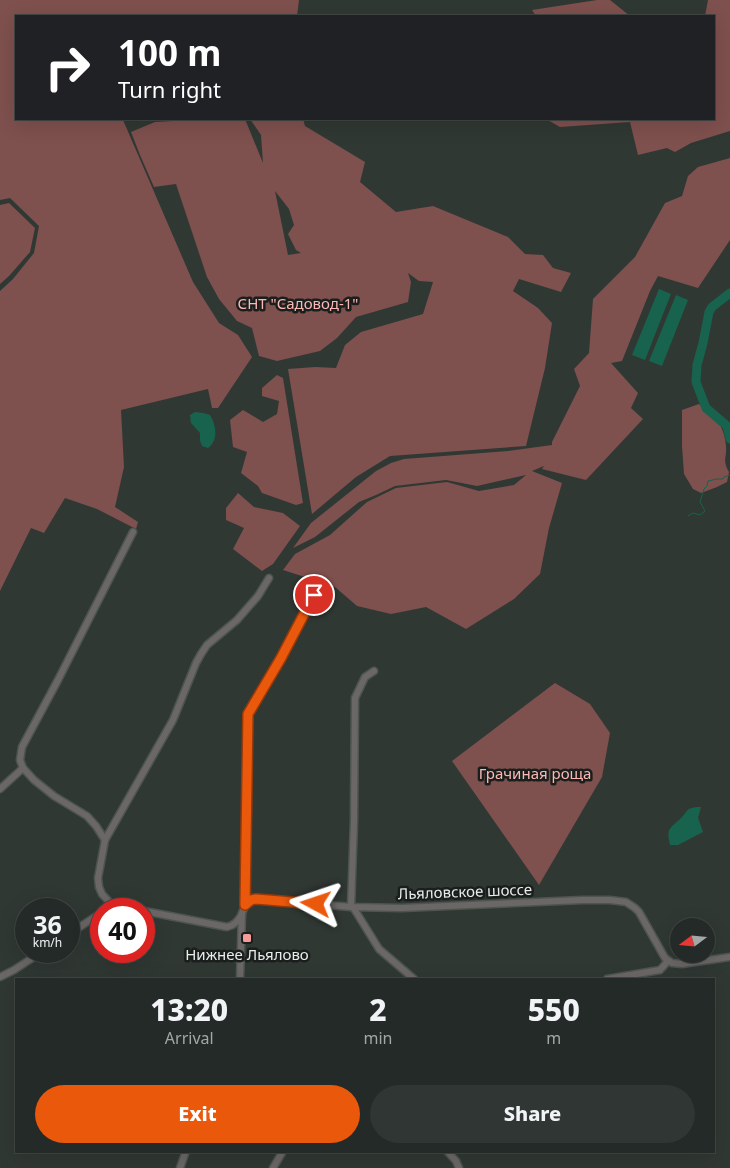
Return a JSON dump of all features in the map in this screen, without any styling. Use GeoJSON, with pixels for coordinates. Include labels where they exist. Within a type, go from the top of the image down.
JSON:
{"type":"FeatureCollection","features":[{"type":"Feature","properties":{"kind":"street"},"geometry":{"type":"LineString","coordinates":[[105,840],[87,816],[54,796],[34,780],[23,768],[20,760],[22,747],[133,532]]}},
{"type":"Feature","properties":{"kind":"street"},"geometry":{"type":"LineString","coordinates":[[105,898],[99,887],[98,878],[105,840],[173,720],[196,663],[207,645],[237,620],[258,596],[269,578]]}},
{"type":"Feature","properties":{"kind":"street"},"geometry":{"type":"LineString","coordinates":[[155,913],[227,927],[233,926],[242,913],[245,905],[248,714],[281,658],[314,595]]}},
{"type":"Feature","properties":{"kind":"street"},"geometry":{"type":"LineString","coordinates":[[374,671],[365,677],[355,698],[352,907],[379,949],[413,978]]}},
{"type":"Feature","properties":{"kind":"street"},"geometry":{"type":"LineString","coordinates":[[0,790],[23,768]]}},
{"type":"Feature","properties":{"kind":"street","name":"Льяловское шоссе"},"geometry":{"type":"LineString","coordinates":[[245,905],[251,900],[256,899],[352,907],[402,908],[582,900],[621,901],[639,912],[668,961]]}},
{"type":"Feature","properties":{"kind":"street"},"geometry":{"type":"LineString","coordinates":[[240,978],[242,913]]}},
{"type":"Feature","properties":{"kind":"street"},"geometry":{"type":"LineString","coordinates":[[613,978],[660,970],[668,961],[682,964],[730,957]]}},
{"type":"Feature","properties":{"kind":"street"},"geometry":{"type":"LineString","coordinates":[[0,977],[25,963]]}},
{"type":"Feature","properties":{"kind":"street"},"geometry":{"type":"LineString","coordinates":[[660,970],[662,978]]}},
{"type":"Feature","properties":{"kind":"street"},"geometry":{"type":"LineString","coordinates":[[180,1168],[185,1153]]}},
{"type":"Feature","properties":{"kind":"street"},"geometry":{"type":"LineString","coordinates":[[273,1168],[282,1153]]}},
{"type":"Feature","properties":{"kind":"street"},"geometry":{"type":"LineString","coordinates":[[450,1153],[459,1168]]}},
{"type":"Feature","properties":{"kind":"green space"},"geometry":{"type":"Polygon","coordinates":[[[0,0],[299,0],[297,15],[15,15],[15,120],[123,120],[193,282],[219,323],[238,335],[252,357],[218,408],[212,408],[208,389],[121,410],[124,467],[115,507],[138,522],[136,529],[97,509],[65,498],[44,533],[31,528],[0,591],[0,291],[13,279],[34,253],[39,226],[10,198],[0,200],[0,0]]]}},
{"type":"Feature","properties":{"kind":"green space"},"geometry":{"type":"Polygon","coordinates":[[[597,0],[610,0],[629,15],[535,15],[532,10],[597,0]]]}},
{"type":"Feature","properties":{"kind":"green space"},"geometry":{"type":"Polygon","coordinates":[[[708,0],[730,0],[730,131],[691,143],[675,152],[667,148],[638,155],[630,122],[560,127],[548,120],[715,120],[715,15],[705,15],[708,0]]]}},
{"type":"Feature","properties":{"kind":"green space","name":"СНТ \"Садовод-1\""},"geometry":{"type":"Polygon","coordinates":[[[245,120],[263,163],[261,135],[251,120],[303,120],[305,126],[365,162],[360,182],[396,212],[433,206],[508,237],[525,254],[543,255],[553,268],[571,273],[561,292],[519,279],[513,291],[538,308],[552,323],[545,368],[526,446],[390,456],[356,477],[312,514],[288,369],[336,368],[345,345],[361,332],[423,314],[433,282],[419,281],[408,273],[411,282],[408,302],[356,317],[337,338],[320,351],[277,361],[259,356],[252,328],[237,321],[219,299],[207,277],[176,184],[154,187],[131,132],[155,122],[245,120]],[[275,191],[288,255],[301,253],[296,250],[288,234],[294,225],[289,209],[275,191]]]}},
{"type":"Feature","properties":{"kind":"green space"},"geometry":{"type":"Polygon","coordinates":[[[730,158],[730,240],[698,288],[658,276],[650,291],[622,361],[611,363],[638,393],[631,408],[643,419],[586,480],[542,469],[544,466],[532,471],[562,483],[549,528],[540,574],[514,599],[466,629],[426,607],[391,614],[357,606],[335,587],[316,583],[308,578],[283,570],[295,554],[330,535],[367,502],[396,488],[447,482],[479,491],[514,485],[526,475],[477,486],[446,480],[395,486],[359,502],[315,537],[293,548],[311,523],[376,471],[391,463],[404,459],[508,451],[552,445],[580,386],[574,369],[589,353],[593,299],[635,257],[665,203],[682,196],[688,176],[698,167],[730,158]]]}},
{"type":"Feature","properties":{"kind":"green space"},"geometry":{"type":"Polygon","coordinates":[[[9,203],[35,228],[30,252],[0,284],[0,205],[9,203]]]}},
{"type":"Feature","properties":{"kind":"green space"},"geometry":{"type":"Polygon","coordinates":[[[277,375],[283,378],[303,503],[296,505],[262,493],[258,486],[241,473],[247,452],[233,447],[230,420],[243,410],[263,422],[277,414],[279,401],[262,396],[262,388],[277,375]]]}},
{"type":"Feature","properties":{"kind":"green space"},"geometry":{"type":"Polygon","coordinates":[[[699,404],[721,426],[726,446],[725,461],[729,472],[727,482],[701,493],[693,489],[684,474],[682,446],[682,410],[699,404]]]}},
{"type":"Feature","properties":{"kind":"green space"},"geometry":{"type":"Polygon","coordinates":[[[238,493],[254,507],[283,513],[300,526],[273,564],[262,571],[233,549],[244,528],[226,520],[226,508],[238,493]]]}},
{"type":"Feature","properties":{"kind":"green space","name":"Грачиная роща"},"geometry":{"type":"Polygon","coordinates":[[[555,683],[590,704],[610,733],[602,777],[539,885],[452,761],[555,683]]]}},
{"type":"Feature","properties":{"kind":"shaded area"},"geometry":{"type":"Polygon","coordinates":[[[659,289],[671,294],[645,360],[632,355],[659,289]]]}},
{"type":"Feature","properties":{"kind":"shaded area"},"geometry":{"type":"Polygon","coordinates":[[[676,295],[688,300],[662,366],[649,361],[676,295]]]}},
{"type":"Feature","properties":{"kind":"shaded area"},"geometry":{"type":"Polygon","coordinates":[[[195,412],[210,415],[214,423],[215,437],[208,448],[202,446],[200,433],[191,423],[190,415],[195,412]]]}},
{"type":"Feature","properties":{"kind":"shaded area"},"geometry":{"type":"Polygon","coordinates":[[[701,807],[698,818],[703,832],[678,845],[670,845],[668,835],[670,829],[688,810],[701,807]]]}},
{"type":"Feature","properties":{"kind":"waterway"},"geometry":{"type":"LineString","coordinates":[[730,293],[712,307],[709,312],[697,365],[696,382],[706,408],[727,426],[730,439]]}},
{"type":"Feature","properties":{"kind":"waterway"},"geometry":{"type":"LineString","coordinates":[[688,516],[693,513],[700,515],[705,511],[700,502],[708,481],[723,479],[730,475]]}},
{"type":"Feature","properties":{"kind":"place","name":"Нижнее Льялово"},"geometry":{"type":"Point","coordinates":[247,938]}},
{"type":"Feature","properties":{"kind":"route"},"geometry":{"type":"LineString","coordinates":[[314,595],[281,658],[248,714],[245,905],[251,900],[256,899],[316,904]]}}]}
